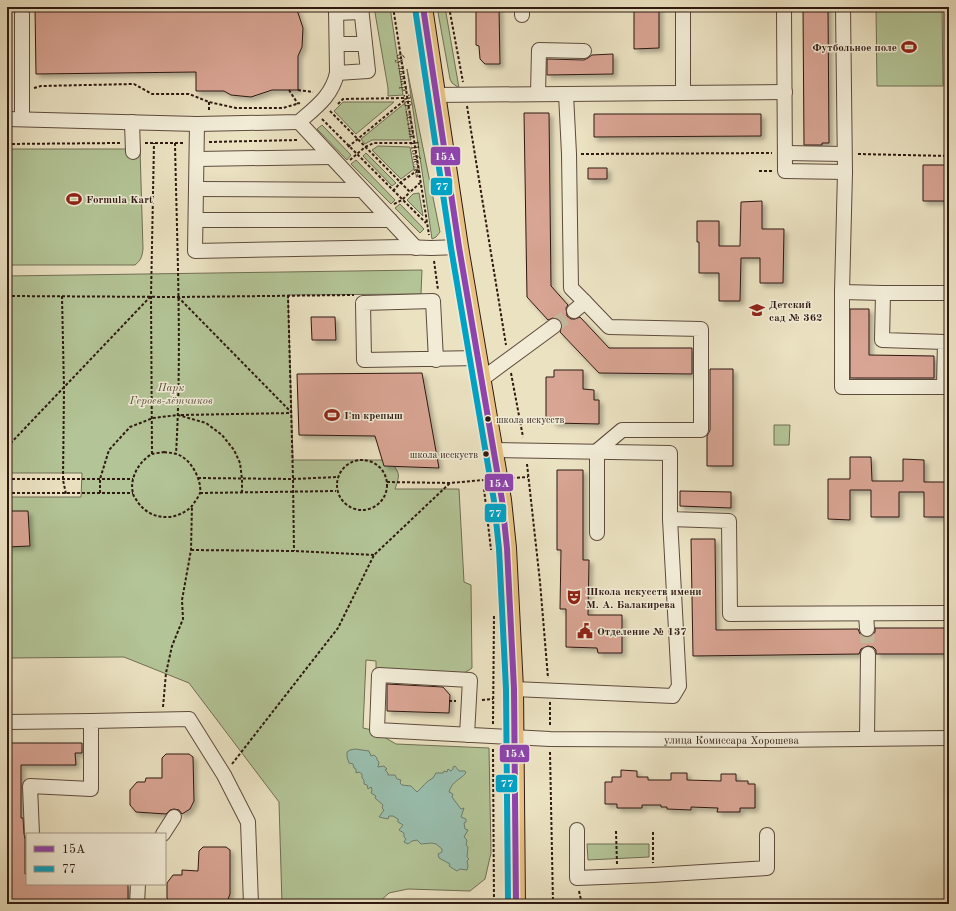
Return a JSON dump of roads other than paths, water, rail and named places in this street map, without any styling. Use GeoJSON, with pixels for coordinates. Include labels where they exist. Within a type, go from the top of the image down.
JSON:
{"type":"FeatureCollection","features":[{"type":"Feature","properties":{"kind":"main road"},"geometry":{"type":"LineString","coordinates":[[423,7],[459,248],[502,500],[507,548],[514,690],[516,904]]}},
{"type":"Feature","properties":{"kind":"street"},"geometry":{"type":"LineString","coordinates":[[843,7],[845,172],[842,292],[842,387],[944,387],[945,342],[882,340],[883,294]]}},
{"type":"Feature","properties":{"kind":"street"},"geometry":{"type":"LineString","coordinates":[[7,119],[197,124],[298,122],[321,103],[335,84],[337,73],[336,10],[361,10],[368,71],[337,73]]}},
{"type":"Feature","properties":{"kind":"street"},"geometry":{"type":"LineString","coordinates":[[784,10],[785,171],[845,172]]}},
{"type":"Feature","properties":{"kind":"street"},"geometry":{"type":"LineString","coordinates":[[683,12],[683,93]]}},
{"type":"Feature","properties":{"kind":"street"},"geometry":{"type":"LineString","coordinates":[[22,14],[22,119]]}},
{"type":"Feature","properties":{"kind":"street"},"geometry":{"type":"LineString","coordinates":[[337,44],[365,44]]}},
{"type":"Feature","properties":{"kind":"street"},"geometry":{"type":"LineString","coordinates":[[538,94],[539,50],[584,51]]}},
{"type":"Feature","properties":{"kind":"street"},"geometry":{"type":"LineString","coordinates":[[436,95],[785,92]]}},
{"type":"Feature","properties":{"kind":"street"},"geometry":{"type":"LineString","coordinates":[[566,94],[569,154],[571,288],[579,306],[609,327],[701,329],[701,430],[622,430],[597,451],[596,534]]}},
{"type":"Feature","properties":{"kind":"street"},"geometry":{"type":"LineString","coordinates":[[132,122],[133,148]]}},
{"type":"Feature","properties":{"kind":"street"},"geometry":{"type":"LineString","coordinates":[[298,122],[416,248]]}},
{"type":"Feature","properties":{"kind":"street"},"geometry":{"type":"LineString","coordinates":[[197,124],[195,250],[404,247],[459,248]]}},
{"type":"Feature","properties":{"kind":"street"},"geometry":{"type":"LineString","coordinates":[[785,153],[844,154]]}},
{"type":"Feature","properties":{"kind":"street"},"geometry":{"type":"LineString","coordinates":[[197,159],[336,162]]}},
{"type":"Feature","properties":{"kind":"street"},"geometry":{"type":"LineString","coordinates":[[196,189],[361,190]]}},
{"type":"Feature","properties":{"kind":"street"},"geometry":{"type":"LineString","coordinates":[[196,220],[385,216]]}},
{"type":"Feature","properties":{"kind":"street"},"geometry":{"type":"LineString","coordinates":[[842,292],[883,294],[949,293]]}},
{"type":"Feature","properties":{"kind":"street"},"geometry":{"type":"LineString","coordinates":[[436,360],[434,301],[363,303],[364,360],[436,360],[478,358]]}},
{"type":"Feature","properties":{"kind":"street"},"geometry":{"type":"LineString","coordinates":[[482,379],[508,358],[554,326]]}},
{"type":"Feature","properties":{"kind":"street"},"geometry":{"type":"LineString","coordinates":[[494,450],[670,453],[670,519],[679,686],[673,696],[514,690]]}},
{"type":"Feature","properties":{"kind":"street"},"geometry":{"type":"LineString","coordinates":[[670,519],[729,521],[730,614],[949,613]]}},
{"type":"Feature","properties":{"kind":"street"},"geometry":{"type":"LineString","coordinates":[[866,614],[867,629]]}},
{"type":"Feature","properties":{"kind":"street"},"geometry":{"type":"LineString","coordinates":[[867,738],[868,654]]}},
{"type":"Feature","properties":{"kind":"street","name":"улица Комиссара Хорошева"},"geometry":{"type":"LineString","coordinates":[[468,735],[470,680],[379,675],[376,730],[493,737],[550,739],[772,740],[949,738]]}},
{"type":"Feature","properties":{"kind":"street"},"geometry":{"type":"LineString","coordinates":[[7,722],[189,719],[224,775],[248,822],[251,904]]}},
{"type":"Feature","properties":{"kind":"street"},"geometry":{"type":"LineString","coordinates":[[32,833],[30,786],[91,789],[92,721]]}},
{"type":"Feature","properties":{"kind":"street"},"geometry":{"type":"LineString","coordinates":[[164,833],[174,817]]}},
{"type":"Feature","properties":{"kind":"street"},"geometry":{"type":"LineString","coordinates":[[576,830],[577,878],[767,868],[768,835]]}},
{"type":"Feature","properties":{"kind":"street"},"geometry":{"type":"LineString","coordinates":[[137,904],[138,885]]}},
{"type":"Feature","properties":{"kind":"tunnel"},"geometry":{"type":"LineString","coordinates":[[554,326],[574,311]]}},
{"type":"Feature","properties":{"kind":"tunnel"},"geometry":{"type":"LineString","coordinates":[[867,629],[868,654]]}},
{"type":"Feature","properties":{"kind":"place","name":"Футбольное поле"},"geometry":{"type":"Point","coordinates":[909,47]}},
{"type":"Feature","properties":{"kind":"place","name":"Formula Kart"},"geometry":{"type":"Point","coordinates":[74,199]}},
{"type":"Feature","properties":{"kind":"place","name":"Детский сад № 362"},"geometry":{"type":"Point","coordinates":[757,310]}},
{"type":"Feature","properties":{"kind":"place","name":"I'm крепыш"},"geometry":{"type":"Point","coordinates":[332,415]}},
{"type":"Feature","properties":{"kind":"place","name":"школа искусств"},"geometry":{"type":"Point","coordinates":[488,419]}},
{"type":"Feature","properties":{"kind":"place","name":"школа исскуств"},"geometry":{"type":"Point","coordinates":[486,454]}},
{"type":"Feature","properties":{"kind":"place","name":"Школа искусств имени М. А. Балакирева"},"geometry":{"type":"Point","coordinates":[574,597]}},
{"type":"Feature","properties":{"kind":"place","name":"Отделение № 137"},"geometry":{"type":"Point","coordinates":[585,631]}},
{"type":"Feature","properties":{"kind":"park label","name":"Парк Героев-лётчиков"},"geometry":{"type":"Point","coordinates":[171,393]}}]}
